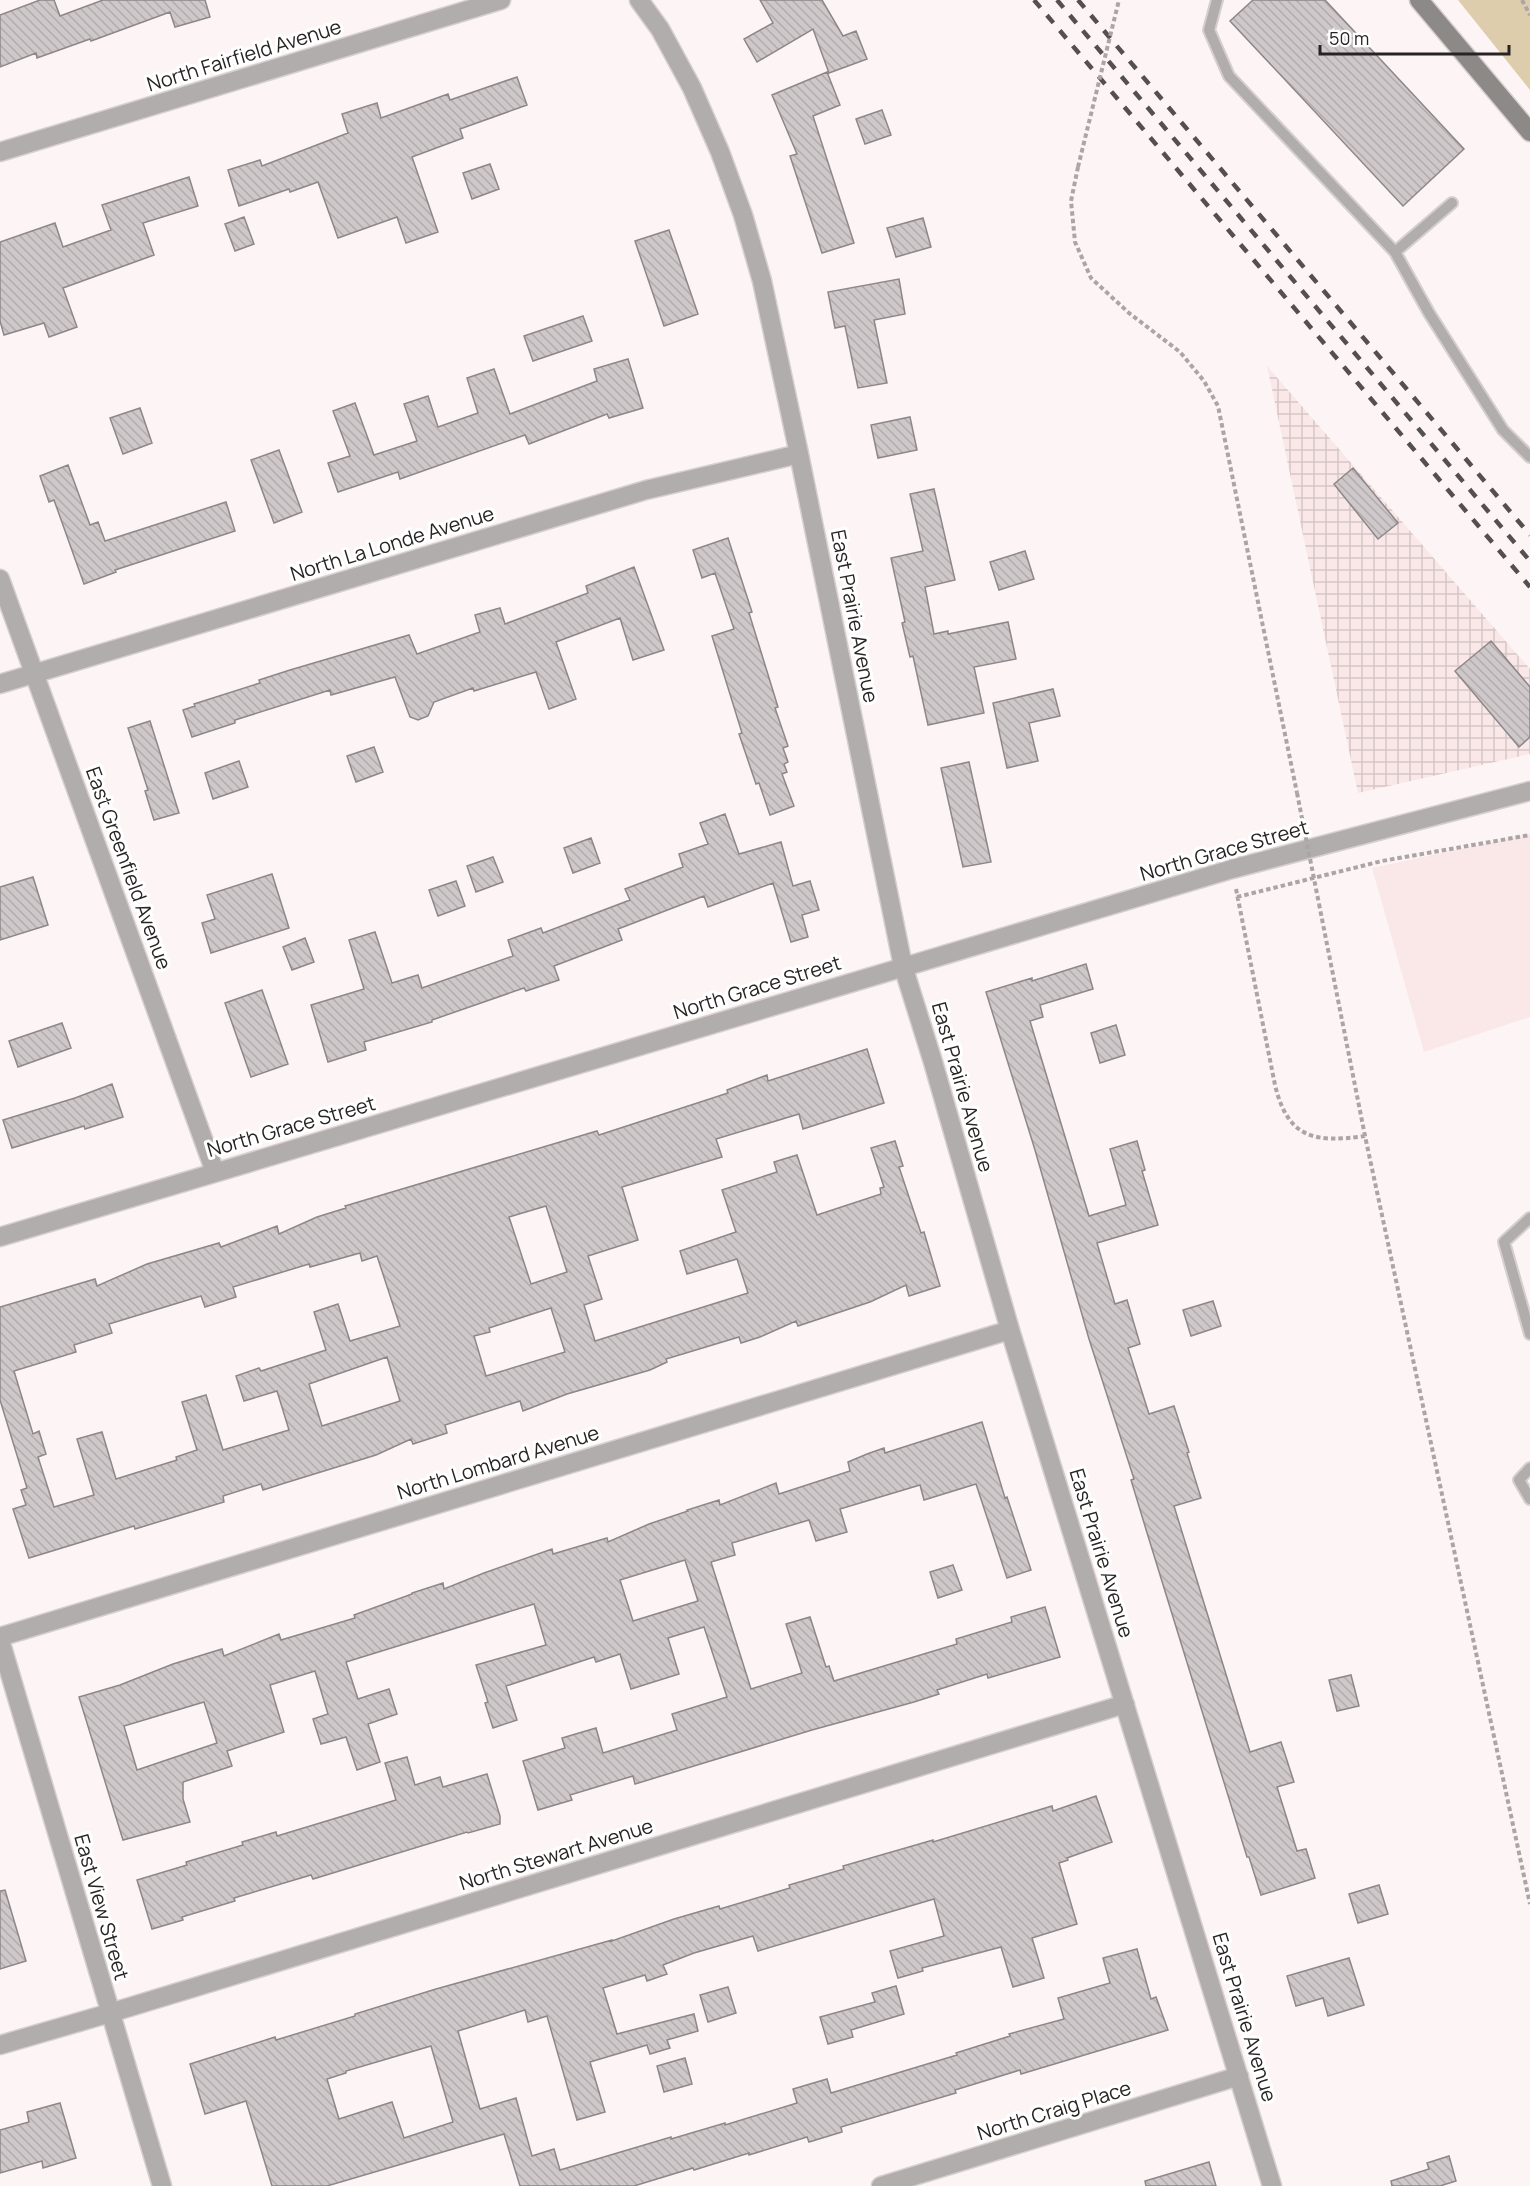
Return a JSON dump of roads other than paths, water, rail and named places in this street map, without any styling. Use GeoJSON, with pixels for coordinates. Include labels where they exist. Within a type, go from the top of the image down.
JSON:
{"type":"FeatureCollection","features":[{"type":"Feature","properties":{"kind":"main road"},"geometry":{"type":"LineString","coordinates":[[1419,0],[1530,132]]}},
{"type":"Feature","properties":{"kind":"street","name":"North Fairfield Avenue"},"geometry":{"type":"LineString","coordinates":[[0,152],[501,0]]}},
{"type":"Feature","properties":{"kind":"street","name":"East Prairie Avenue"},"geometry":{"type":"LineString","coordinates":[[639,0],[660,29],[692,88],[720,152],[743,215],[762,281],[800,454],[903,966],[1010,1330],[1272,2186]]}},
{"type":"Feature","properties":{"kind":"street","name":"North La Londe Avenue"},"geometry":{"type":"LineString","coordinates":[[0,684],[646,490],[800,454]]}},
{"type":"Feature","properties":{"kind":"street","name":"East Greenfield Avenue"},"geometry":{"type":"LineString","coordinates":[[0,579],[215,1172]]}},
{"type":"Feature","properties":{"kind":"street","name":"North Grace Street"},"geometry":{"type":"LineString","coordinates":[[0,1237],[1232,869],[1530,791]]}},
{"type":"Feature","properties":{"kind":"street","name":"North Lombard Avenue"},"geometry":{"type":"LineString","coordinates":[[0,1639],[1010,1330]]}},
{"type":"Feature","properties":{"kind":"street","name":"East View Street"},"geometry":{"type":"LineString","coordinates":[[0,1639],[162,2186]]}},
{"type":"Feature","properties":{"kind":"street","name":"North Stewart Avenue"},"geometry":{"type":"LineString","coordinates":[[0,2045],[1125,1704]]}},
{"type":"Feature","properties":{"kind":"street","name":"North Craig Place"},"geometry":{"type":"LineString","coordinates":[[881,2186],[1239,2076]]}},
{"type":"Feature","properties":{"kind":"lane"},"geometry":{"type":"LineString","coordinates":[[1217,0],[1209,30],[1229,76],[1395,252],[1429,314],[1503,430],[1530,457]]}},
{"type":"Feature","properties":{"kind":"lane"},"geometry":{"type":"LineString","coordinates":[[1395,252],[1452,203]]}},
{"type":"Feature","properties":{"kind":"lane"},"geometry":{"type":"LineString","coordinates":[[1530,1218],[1504,1242],[1530,1334]]}},
{"type":"Feature","properties":{"kind":"lane"},"geometry":{"type":"LineString","coordinates":[[1530,1468],[1519,1480],[1530,1499]]}},
{"type":"Feature","properties":{"kind":"railway"},"geometry":{"type":"LineString","coordinates":[[1034,0],[1530,587]]}},
{"type":"Feature","properties":{"kind":"railway"},"geometry":{"type":"LineString","coordinates":[[1057,0],[1530,561]]}},
{"type":"Feature","properties":{"kind":"railway"},"geometry":{"type":"LineString","coordinates":[[1078,0],[1530,535]]}}]}
